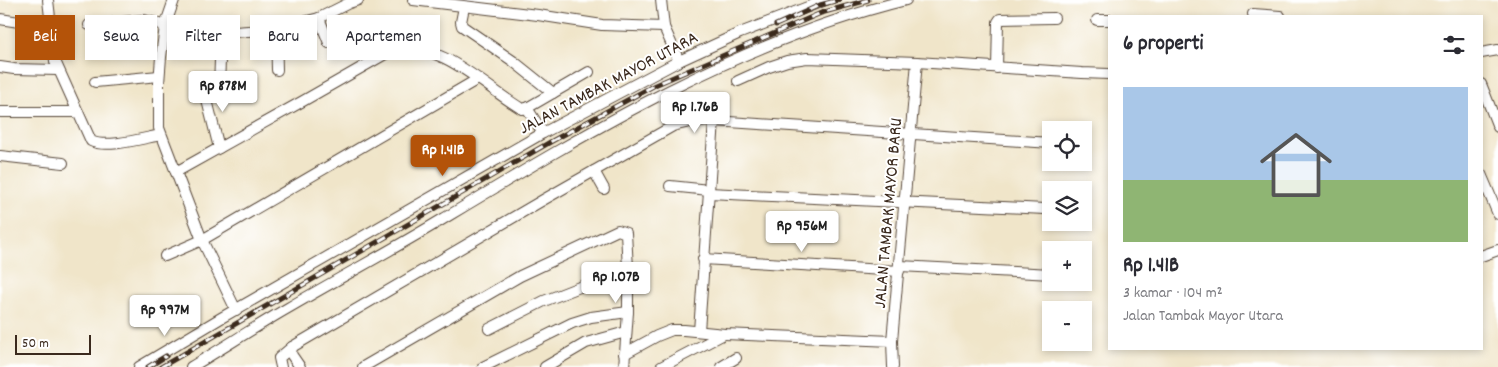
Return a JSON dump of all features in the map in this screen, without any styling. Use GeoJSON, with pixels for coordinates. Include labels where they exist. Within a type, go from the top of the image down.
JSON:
{"type":"FeatureCollection","features":[{"type":"Feature","properties":{"kind":"street"},"geometry":{"type":"LineString","coordinates":[[48,0],[50,15]]}},
{"type":"Feature","properties":{"kind":"street"},"geometry":{"type":"LineString","coordinates":[[173,0],[165,26],[159,76],[158,121],[161,135],[202,240],[236,310]]}},
{"type":"Feature","properties":{"kind":"street"},"geometry":{"type":"LineString","coordinates":[[327,38],[319,18],[358,0]]}},
{"type":"Feature","properties":{"kind":"street"},"geometry":{"type":"LineString","coordinates":[[413,0],[538,15],[602,25],[664,27]]}},
{"type":"Feature","properties":{"kind":"street","name":"JALAN TAMBAK MAYOR UTARA"},"geometry":{"type":"LineString","coordinates":[[140,367],[221,318],[542,133],[679,61],[740,33],[826,0]]}},
{"type":"Feature","properties":{"kind":"street"},"geometry":{"type":"LineString","coordinates":[[191,367],[289,307],[395,248],[591,131],[679,85],[748,52],[811,29],[906,0]]}},
{"type":"Feature","properties":{"kind":"street"},"geometry":{"type":"LineString","coordinates":[[663,1],[664,27],[679,61]]}},
{"type":"Feature","properties":{"kind":"street"},"geometry":{"type":"LineString","coordinates":[[464,7],[462,26],[513,61],[553,93]]}},
{"type":"Feature","properties":{"kind":"street"},"geometry":{"type":"LineString","coordinates":[[1253,14],[1266,15]]}},
{"type":"Feature","properties":{"kind":"street"},"geometry":{"type":"LineString","coordinates":[[997,68],[998,22],[1000,19],[1054,18]]}},
{"type":"Feature","properties":{"kind":"street"},"geometry":{"type":"LineString","coordinates":[[0,19],[15,21]]}},
{"type":"Feature","properties":{"kind":"street"},"geometry":{"type":"LineString","coordinates":[[1097,20],[1108,20]]}},
{"type":"Feature","properties":{"kind":"street"},"geometry":{"type":"LineString","coordinates":[[157,24],[165,26]]}},
{"type":"Feature","properties":{"kind":"street"},"geometry":{"type":"LineString","coordinates":[[176,172],[394,49],[406,47],[428,51],[443,57],[519,107],[528,108],[589,72]]}},
{"type":"Feature","properties":{"kind":"street"},"geometry":{"type":"LineString","coordinates":[[1483,53],[1498,50]]}},
{"type":"Feature","properties":{"kind":"street"},"geometry":{"type":"LineString","coordinates":[[738,81],[769,67],[807,58],[917,62],[1108,74]]}},
{"type":"Feature","properties":{"kind":"street"},"geometry":{"type":"LineString","coordinates":[[54,60],[91,141],[96,143],[126,142],[161,135]]}},
{"type":"Feature","properties":{"kind":"street"},"geometry":{"type":"LineString","coordinates":[[219,148],[206,96],[208,93],[219,88],[220,60]]}},
{"type":"Feature","properties":{"kind":"street"},"geometry":{"type":"LineString","coordinates":[[277,60],[277,70]]}},
{"type":"Feature","properties":{"kind":"street","name":"JALAN TAMBAK MAYOR BARU"},"geometry":{"type":"LineString","coordinates":[[893,367],[892,341],[917,62]]}},
{"type":"Feature","properties":{"kind":"street"},"geometry":{"type":"LineString","coordinates":[[0,67],[58,70]]}},
{"type":"Feature","properties":{"kind":"street"},"geometry":{"type":"LineString","coordinates":[[95,82],[159,76]]}},
{"type":"Feature","properties":{"kind":"street"},"geometry":{"type":"LineString","coordinates":[[165,256],[202,240],[478,79]]}},
{"type":"Feature","properties":{"kind":"street"},"geometry":{"type":"LineString","coordinates":[[1483,89],[1498,127]]}},
{"type":"Feature","properties":{"kind":"street"},"geometry":{"type":"LineString","coordinates":[[528,108],[542,133]]}},
{"type":"Feature","properties":{"kind":"street"},"geometry":{"type":"LineString","coordinates":[[0,112],[78,112]]}},
{"type":"Feature","properties":{"kind":"street"},"geometry":{"type":"LineString","coordinates":[[699,331],[714,121]]}},
{"type":"Feature","properties":{"kind":"street"},"geometry":{"type":"LineString","coordinates":[[281,367],[279,358],[292,346],[673,126],[690,122],[714,121],[1042,142]]}},
{"type":"Feature","properties":{"kind":"street"},"geometry":{"type":"LineString","coordinates":[[0,156],[62,163]]}},
{"type":"Feature","properties":{"kind":"street"},"geometry":{"type":"LineString","coordinates":[[594,171],[604,189]]}},
{"type":"Feature","properties":{"kind":"street"},"geometry":{"type":"LineString","coordinates":[[1483,179],[1498,214]]}},
{"type":"Feature","properties":{"kind":"street"},"geometry":{"type":"LineString","coordinates":[[670,186],[709,191],[1042,209]]}},
{"type":"Feature","properties":{"kind":"street"},"geometry":{"type":"LineString","coordinates":[[363,367],[520,276],[618,230],[626,233],[628,268],[628,312],[624,367]]}},
{"type":"Feature","properties":{"kind":"street"},"geometry":{"type":"LineString","coordinates":[[1483,255],[1498,250]]}},
{"type":"Feature","properties":{"kind":"street"},"geometry":{"type":"LineString","coordinates":[[704,259],[1042,273]]}},
{"type":"Feature","properties":{"kind":"street"},"geometry":{"type":"LineString","coordinates":[[489,329],[544,301],[628,268]]}},
{"type":"Feature","properties":{"kind":"street"},"geometry":{"type":"LineString","coordinates":[[483,367],[572,323],[591,316],[628,312]]}},
{"type":"Feature","properties":{"kind":"street"},"geometry":{"type":"LineString","coordinates":[[624,354],[672,330],[892,341]]}},
{"type":"Feature","properties":{"kind":"street"},"geometry":{"type":"LineString","coordinates":[[545,367],[586,343],[626,332]]}},
{"type":"Feature","properties":{"kind":"street"},"geometry":{"type":"LineString","coordinates":[[661,367],[725,334]]}},
{"type":"Feature","properties":{"kind":"street"},"geometry":{"type":"LineString","coordinates":[[292,346],[291,354],[300,367]]}},
{"type":"Feature","properties":{"kind":"street"},"geometry":{"type":"LineString","coordinates":[[721,367],[736,358]]}},
{"type":"Feature","properties":{"kind":"railway"},"geometry":{"type":"LineString","coordinates":[[776,25],[820,5],[839,0]]}},
{"type":"Feature","properties":{"kind":"railway"},"geometry":{"type":"LineString","coordinates":[[161,367],[552,141],[655,85],[821,13],[868,0]]}},
{"type":"Feature","properties":{"kind":"railway"},"geometry":{"type":"LineString","coordinates":[[148,367],[166,356]]}}]}
